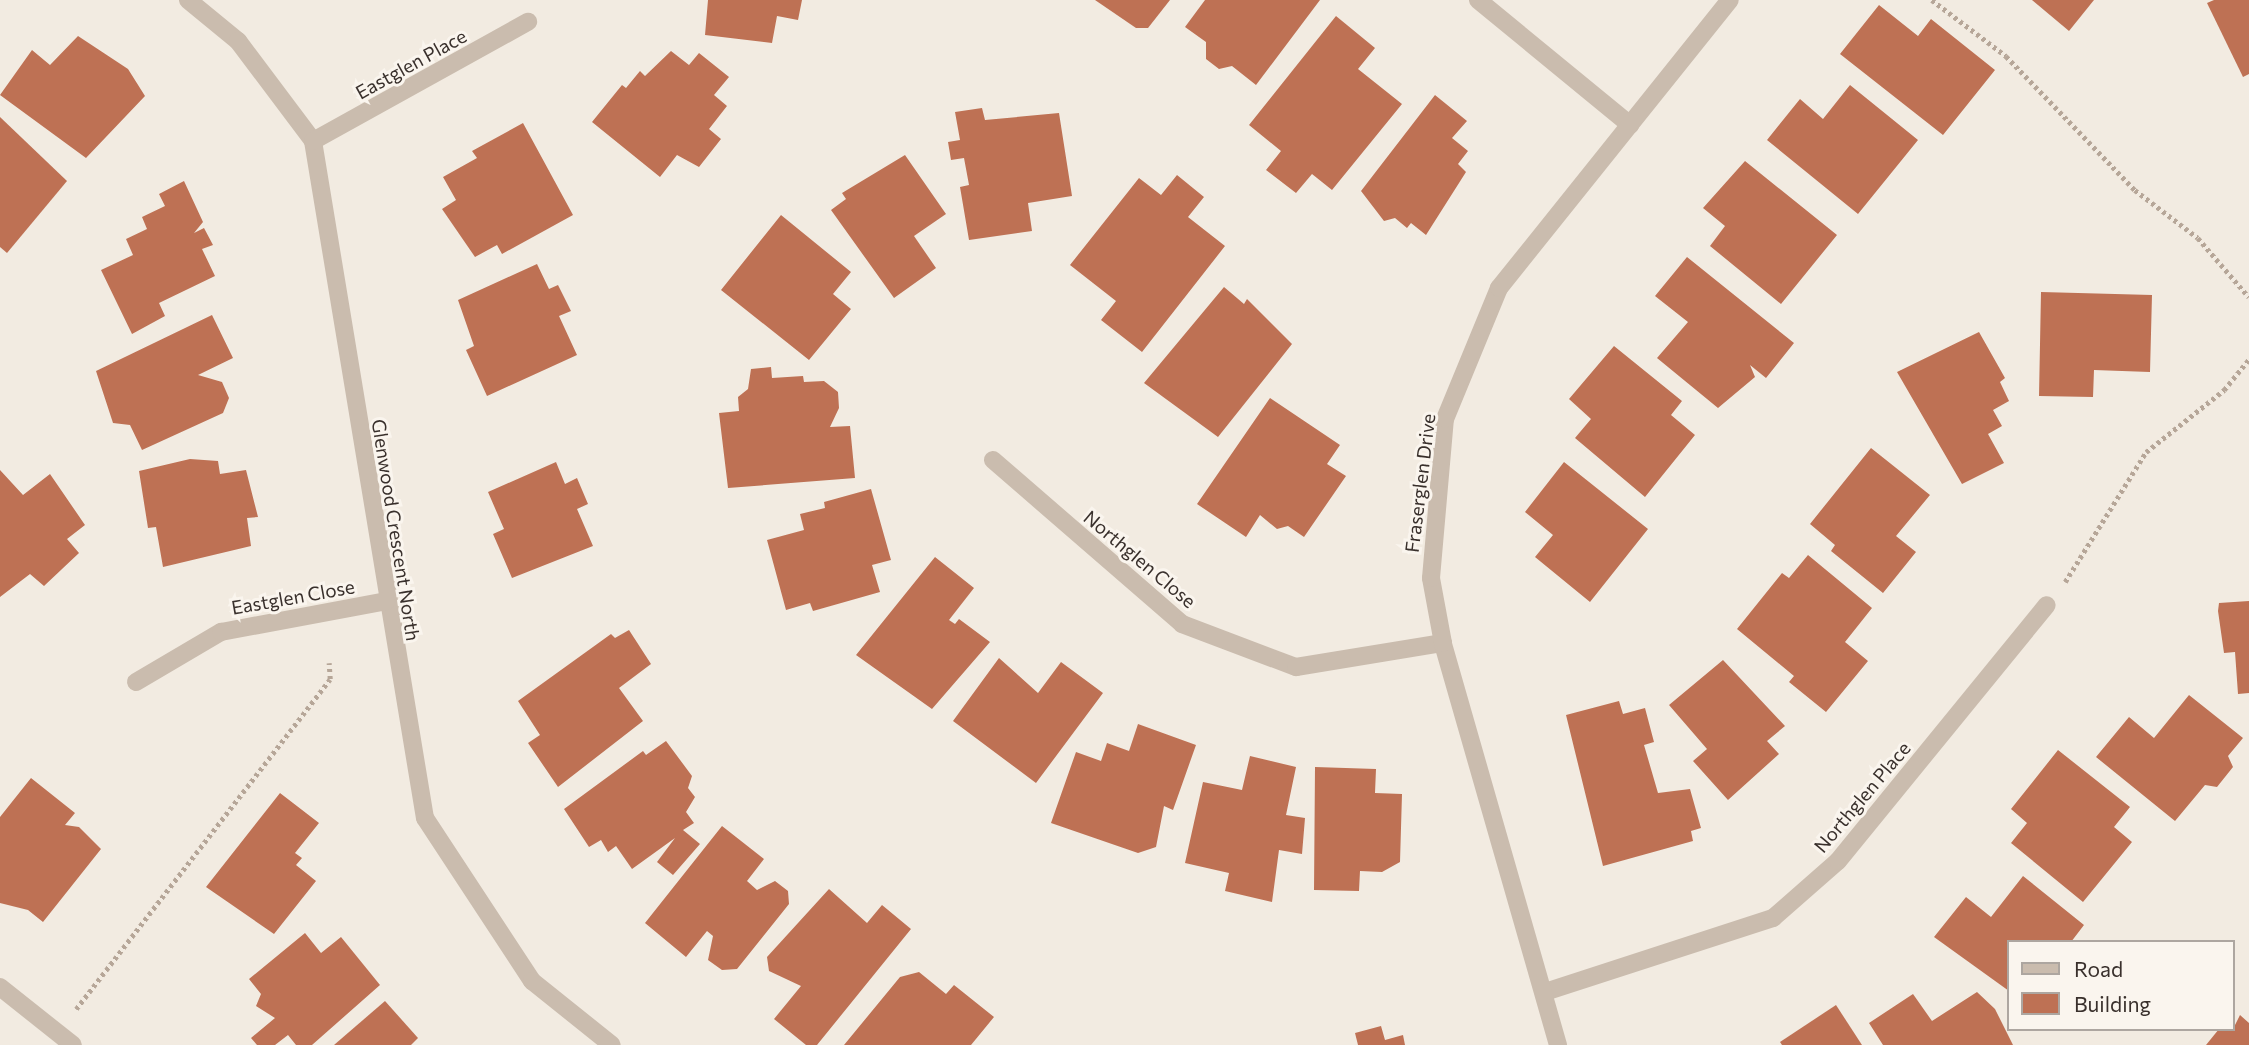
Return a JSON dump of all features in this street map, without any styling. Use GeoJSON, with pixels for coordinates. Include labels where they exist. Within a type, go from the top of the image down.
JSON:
{"type":"FeatureCollection","features":[{"type":"Feature","properties":{"kind":"street","name":"Glenwood Crescent North"},"geometry":{"type":"LineString","coordinates":[[188,0],[238,41],[313,141],[386,601],[425,818],[532,981],[612,1045]]}},
{"type":"Feature","properties":{"kind":"street"},"geometry":{"type":"LineString","coordinates":[[1478,0],[1630,125]]}},
{"type":"Feature","properties":{"kind":"street","name":"Fraserglen Drive"},"geometry":{"type":"LineString","coordinates":[[1558,1045],[1443,643],[1431,578],[1445,419],[1499,288],[1730,0]]}},
{"type":"Feature","properties":{"kind":"street","name":"Eastglen Place"},"geometry":{"type":"LineString","coordinates":[[313,141],[528,22]]}},
{"type":"Feature","properties":{"kind":"street","name":"Northglen Close"},"geometry":{"type":"LineString","coordinates":[[993,460],[1182,624],[1296,667],[1443,643]]}},
{"type":"Feature","properties":{"kind":"street","name":"Eastglen Close"},"geometry":{"type":"LineString","coordinates":[[136,682],[221,632],[386,601]]}},
{"type":"Feature","properties":{"kind":"street","name":"Northglen Place"},"geometry":{"type":"LineString","coordinates":[[1545,992],[1773,918],[1838,862],[2046,605]]}},
{"type":"Feature","properties":{"kind":"street"},"geometry":{"type":"LineString","coordinates":[[0,987],[73,1045]]}},
{"type":"Feature","properties":{"kind":"path"},"geometry":{"type":"LineString","coordinates":[[1932,0],[2006,56],[2135,190],[2198,238],[2249,297]]}},
{"type":"Feature","properties":{"kind":"path"},"geometry":{"type":"LineString","coordinates":[[2046,605],[2080,564],[2146,452],[2224,390],[2249,359]]}},
{"type":"Feature","properties":{"kind":"path"},"geometry":{"type":"LineString","coordinates":[[67,1021],[330,679],[329,663]]}},
{"type":"Feature","properties":{"kind":"building"},"geometry":{"type":"Polygon","coordinates":[[[708,0],[802,0],[798,20],[777,16],[772,43],[705,35],[708,0]]]}},
{"type":"Feature","properties":{"kind":"building"},"geometry":{"type":"Polygon","coordinates":[[[1095,0],[1170,0],[1148,28],[1136,28],[1095,0]]]}},
{"type":"Feature","properties":{"kind":"building"},"geometry":{"type":"Polygon","coordinates":[[[1205,0],[1320,0],[1256,85],[1232,66],[1219,69],[1206,59],[1206,42],[1185,27],[1205,0]]]}},
{"type":"Feature","properties":{"kind":"building"},"geometry":{"type":"Polygon","coordinates":[[[2032,0],[2094,0],[2069,31],[2032,0]]]}},
{"type":"Feature","properties":{"kind":"building"},"geometry":{"type":"Polygon","coordinates":[[[2214,0],[2249,0],[2249,74],[2243,77],[2207,3],[2214,0]]]}},
{"type":"Feature","properties":{"kind":"building"},"geometry":{"type":"Polygon","coordinates":[[[1879,5],[1918,36],[1931,19],[1995,70],[1943,135],[1840,54],[1879,5]]]}},
{"type":"Feature","properties":{"kind":"building"},"geometry":{"type":"Polygon","coordinates":[[[1336,16],[1375,48],[1358,69],[1402,104],[1332,190],[1312,174],[1296,193],[1266,170],[1281,151],[1249,125],[1336,16]]]}},
{"type":"Feature","properties":{"kind":"building"},"geometry":{"type":"Polygon","coordinates":[[[78,36],[128,69],[145,96],[86,158],[0,95],[32,50],[50,65],[78,36]]]}},
{"type":"Feature","properties":{"kind":"building"},"geometry":{"type":"Polygon","coordinates":[[[671,51],[689,65],[699,53],[729,77],[714,95],[727,106],[709,129],[721,139],[699,167],[677,155],[660,177],[592,122],[622,85],[626,88],[640,71],[645,76],[671,51]]]}},
{"type":"Feature","properties":{"kind":"building"},"geometry":{"type":"Polygon","coordinates":[[[1850,85],[1918,140],[1858,214],[1767,140],[1800,99],[1823,119],[1850,85]]]}},
{"type":"Feature","properties":{"kind":"building"},"geometry":{"type":"Polygon","coordinates":[[[1435,95],[1467,121],[1452,138],[1468,151],[1458,164],[1466,172],[1426,235],[1411,223],[1407,228],[1395,218],[1384,221],[1361,191],[1435,95]]]}},
{"type":"Feature","properties":{"kind":"building"},"geometry":{"type":"Polygon","coordinates":[[[982,108],[985,120],[1059,113],[1072,196],[1028,203],[1032,231],[969,240],[960,187],[969,185],[964,158],[951,160],[948,142],[960,140],[955,112],[982,108]]]}},
{"type":"Feature","properties":{"kind":"building"},"geometry":{"type":"Polygon","coordinates":[[[0,117],[67,181],[7,253],[0,247],[0,117]]]}},
{"type":"Feature","properties":{"kind":"building"},"geometry":{"type":"Polygon","coordinates":[[[523,123],[573,215],[502,254],[497,245],[475,257],[442,209],[456,200],[443,177],[477,158],[472,151],[523,123]]]}},
{"type":"Feature","properties":{"kind":"building"},"geometry":{"type":"Polygon","coordinates":[[[905,155],[946,214],[914,236],[936,268],[894,298],[831,210],[846,199],[842,193],[905,155]]]}},
{"type":"Feature","properties":{"kind":"building"},"geometry":{"type":"Polygon","coordinates":[[[1745,161],[1837,235],[1781,304],[1710,246],[1725,226],[1703,208],[1745,161]]]}},
{"type":"Feature","properties":{"kind":"building"},"geometry":{"type":"Polygon","coordinates":[[[1177,175],[1204,197],[1188,217],[1225,246],[1142,352],[1101,320],[1116,301],[1070,265],[1139,178],[1161,195],[1177,175]]]}},
{"type":"Feature","properties":{"kind":"building"},"geometry":{"type":"Polygon","coordinates":[[[184,181],[203,222],[194,233],[204,228],[213,245],[202,249],[215,276],[159,303],[165,316],[132,334],[101,270],[133,255],[126,239],[147,229],[142,217],[165,206],[159,194],[184,181]]]}},
{"type":"Feature","properties":{"kind":"building"},"geometry":{"type":"Polygon","coordinates":[[[781,215],[851,272],[833,294],[851,309],[809,360],[721,290],[781,215]]]}},
{"type":"Feature","properties":{"kind":"building"},"geometry":{"type":"Polygon","coordinates":[[[1687,257],[1794,343],[1766,378],[1750,365],[1755,377],[1718,408],[1657,358],[1688,322],[1655,296],[1687,257]]]}},
{"type":"Feature","properties":{"kind":"building"},"geometry":{"type":"Polygon","coordinates":[[[537,264],[549,289],[558,285],[571,311],[559,316],[577,355],[487,396],[466,350],[474,346],[458,300],[537,264]]]}},
{"type":"Feature","properties":{"kind":"building"},"geometry":{"type":"Polygon","coordinates":[[[1224,287],[1244,304],[1247,299],[1292,344],[1218,437],[1144,383],[1224,287]]]}},
{"type":"Feature","properties":{"kind":"building"},"geometry":{"type":"Polygon","coordinates":[[[2041,292],[2152,295],[2150,372],[2094,370],[2093,397],[2039,396],[2041,292]]]}},
{"type":"Feature","properties":{"kind":"building"},"geometry":{"type":"Polygon","coordinates":[[[212,315],[233,358],[198,375],[222,382],[229,398],[223,413],[142,450],[130,425],[113,423],[96,371],[212,315]]]}},
{"type":"Feature","properties":{"kind":"building"},"geometry":{"type":"Polygon","coordinates":[[[1979,332],[2005,378],[2000,382],[2009,401],[1993,410],[2002,426],[1988,434],[2004,463],[1962,484],[1897,372],[1979,332]]]}},
{"type":"Feature","properties":{"kind":"building"},"geometry":{"type":"Polygon","coordinates":[[[1614,346],[1682,401],[1671,415],[1695,435],[1645,497],[1575,438],[1591,419],[1569,399],[1614,346]]]}},
{"type":"Feature","properties":{"kind":"building"},"geometry":{"type":"Polygon","coordinates":[[[771,367],[772,378],[803,376],[804,382],[824,381],[838,392],[839,408],[830,427],[850,426],[855,478],[728,488],[719,413],[739,411],[738,397],[748,389],[751,369],[771,367]]]}},
{"type":"Feature","properties":{"kind":"building"},"geometry":{"type":"Polygon","coordinates":[[[1270,398],[1340,445],[1327,464],[1346,476],[1304,537],[1288,526],[1277,529],[1260,515],[1246,537],[1197,504],[1270,398]]]}},
{"type":"Feature","properties":{"kind":"building"},"geometry":{"type":"Polygon","coordinates":[[[1871,448],[1930,495],[1896,536],[1916,552],[1883,593],[1831,551],[1835,545],[1810,524],[1871,448]]]}},
{"type":"Feature","properties":{"kind":"building"},"geometry":{"type":"Polygon","coordinates":[[[190,459],[218,461],[220,474],[246,470],[258,517],[247,518],[251,546],[163,567],[156,527],[148,528],[139,471],[190,459]]]}},
{"type":"Feature","properties":{"kind":"building"},"geometry":{"type":"Polygon","coordinates":[[[556,462],[565,484],[577,478],[588,504],[577,509],[593,546],[512,578],[493,534],[504,529],[488,492],[556,462]]]}},
{"type":"Feature","properties":{"kind":"building"},"geometry":{"type":"Polygon","coordinates":[[[1564,462],[1648,529],[1590,602],[1535,557],[1553,535],[1525,512],[1564,462]]]}},
{"type":"Feature","properties":{"kind":"building"},"geometry":{"type":"Polygon","coordinates":[[[0,470],[23,495],[50,474],[85,525],[67,539],[79,553],[44,586],[30,574],[0,597],[0,470]]]}},
{"type":"Feature","properties":{"kind":"building"},"geometry":{"type":"Polygon","coordinates":[[[871,489],[891,560],[872,565],[880,592],[813,611],[810,603],[786,610],[767,540],[804,530],[800,514],[825,508],[824,502],[871,489]]]}},
{"type":"Feature","properties":{"kind":"building"},"geometry":{"type":"Polygon","coordinates":[[[1808,555],[1872,608],[1845,642],[1868,661],[1826,712],[1789,682],[1794,676],[1737,629],[1782,573],[1789,578],[1808,555]]]}},
{"type":"Feature","properties":{"kind":"building"},"geometry":{"type":"Polygon","coordinates":[[[935,557],[974,588],[949,620],[955,624],[959,619],[990,642],[932,709],[856,655],[935,557]]]}},
{"type":"Feature","properties":{"kind":"building"},"geometry":{"type":"Polygon","coordinates":[[[2249,601],[2249,693],[2238,694],[2235,652],[2224,653],[2218,611],[2219,603],[2249,601]]]}},
{"type":"Feature","properties":{"kind":"building"},"geometry":{"type":"Polygon","coordinates":[[[629,630],[651,664],[619,688],[643,721],[558,787],[528,743],[540,735],[518,701],[611,634],[615,638],[629,630]]]}},
{"type":"Feature","properties":{"kind":"building"},"geometry":{"type":"Polygon","coordinates":[[[999,658],[1038,693],[1061,662],[1103,693],[1036,783],[953,721],[999,658]]]}},
{"type":"Feature","properties":{"kind":"building"},"geometry":{"type":"Polygon","coordinates":[[[1723,660],[1785,726],[1767,741],[1779,754],[1728,800],[1693,761],[1707,749],[1669,705],[1723,660]]]}},
{"type":"Feature","properties":{"kind":"building"},"geometry":{"type":"Polygon","coordinates":[[[2189,695],[2243,738],[2228,756],[2233,767],[2217,787],[2205,785],[2175,821],[2096,757],[2129,717],[2154,738],[2189,695]]]}},
{"type":"Feature","properties":{"kind":"building"},"geometry":{"type":"Polygon","coordinates":[[[1619,701],[1623,714],[1645,708],[1654,742],[1644,745],[1658,793],[1690,789],[1701,828],[1691,831],[1693,841],[1603,866],[1566,715],[1619,701]]]}},
{"type":"Feature","properties":{"kind":"building"},"geometry":{"type":"Polygon","coordinates":[[[1138,724],[1196,745],[1173,810],[1164,806],[1156,847],[1138,853],[1051,823],[1076,752],[1101,761],[1107,743],[1129,751],[1138,724]]]}},
{"type":"Feature","properties":{"kind":"building"},"geometry":{"type":"Polygon","coordinates":[[[666,741],[692,776],[688,788],[695,797],[686,812],[694,823],[683,830],[700,844],[673,875],[657,862],[675,838],[632,869],[616,846],[608,852],[601,840],[589,847],[564,809],[643,751],[646,755],[666,741]]]}},
{"type":"Feature","properties":{"kind":"building"},"geometry":{"type":"Polygon","coordinates":[[[2058,750],[2130,807],[2114,827],[2132,842],[2083,902],[2011,843],[2027,823],[2011,809],[2058,750]]]}},
{"type":"Feature","properties":{"kind":"building"},"geometry":{"type":"Polygon","coordinates":[[[1250,756],[1296,767],[1286,815],[1305,818],[1302,854],[1279,850],[1272,902],[1225,891],[1229,873],[1185,863],[1203,782],[1242,790],[1250,756]]]}},
{"type":"Feature","properties":{"kind":"building"},"geometry":{"type":"Polygon","coordinates":[[[1315,767],[1376,769],[1375,793],[1402,794],[1400,862],[1382,872],[1360,871],[1359,891],[1314,890],[1315,767]]]}},
{"type":"Feature","properties":{"kind":"building"},"geometry":{"type":"Polygon","coordinates":[[[31,778],[75,813],[65,825],[79,827],[101,849],[43,922],[28,910],[0,903],[0,817],[31,778]]]}},
{"type":"Feature","properties":{"kind":"building"},"geometry":{"type":"Polygon","coordinates":[[[280,793],[319,823],[295,853],[302,858],[296,865],[316,881],[274,934],[206,887],[280,793]]]}},
{"type":"Feature","properties":{"kind":"building"},"geometry":{"type":"Polygon","coordinates":[[[722,826],[764,859],[747,881],[757,890],[775,881],[788,891],[789,904],[737,969],[722,970],[708,960],[713,936],[707,931],[686,957],[645,923],[722,826]]]}},
{"type":"Feature","properties":{"kind":"building"},"geometry":{"type":"Polygon","coordinates":[[[2023,876],[2084,925],[2073,940],[2008,940],[2008,990],[1934,937],[1966,897],[1991,917],[2023,876]]]}},
{"type":"Feature","properties":{"kind":"building"},"geometry":{"type":"Polygon","coordinates":[[[829,889],[867,923],[882,905],[911,929],[817,1045],[806,1045],[774,1019],[801,986],[769,971],[767,957],[829,889]]]}},
{"type":"Feature","properties":{"kind":"building"},"geometry":{"type":"Polygon","coordinates":[[[305,933],[321,953],[341,937],[380,985],[312,1045],[296,1045],[288,1035],[275,1045],[257,1045],[251,1038],[275,1018],[256,1006],[261,994],[249,979],[305,933]]]}},
{"type":"Feature","properties":{"kind":"building"},"geometry":{"type":"Polygon","coordinates":[[[919,972],[946,994],[954,985],[994,1017],[971,1045],[844,1045],[900,977],[919,972]]]}},
{"type":"Feature","properties":{"kind":"building"},"geometry":{"type":"Polygon","coordinates":[[[1977,992],[1995,1009],[2013,1045],[1883,1045],[1869,1023],[1913,994],[1932,1021],[1977,992]]]}},
{"type":"Feature","properties":{"kind":"building"},"geometry":{"type":"Polygon","coordinates":[[[385,1001],[418,1038],[411,1045],[334,1045],[385,1001]]]}},
{"type":"Feature","properties":{"kind":"building"},"geometry":{"type":"Polygon","coordinates":[[[1836,1005],[1862,1045],[1782,1045],[1780,1042],[1836,1005]]]}},
{"type":"Feature","properties":{"kind":"building"},"geometry":{"type":"Polygon","coordinates":[[[2240,1015],[2249,1023],[2249,1045],[2206,1045],[2217,1031],[2235,1031],[2240,1015]]]}},
{"type":"Feature","properties":{"kind":"building"},"geometry":{"type":"Polygon","coordinates":[[[1381,1026],[1385,1040],[1403,1035],[1405,1045],[1358,1045],[1355,1033],[1381,1026]]]}}]}
